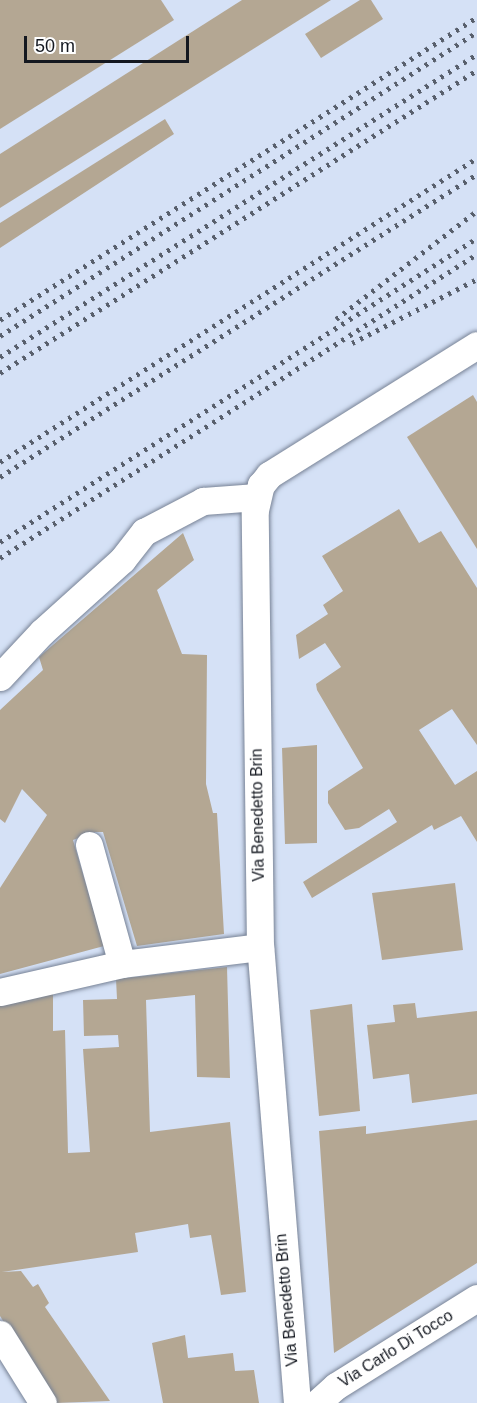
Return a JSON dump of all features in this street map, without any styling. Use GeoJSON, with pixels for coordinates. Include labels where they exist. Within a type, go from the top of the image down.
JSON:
{"type":"FeatureCollection","features":[{"type":"Feature","properties":{"kind":"street"},"geometry":{"type":"LineString","coordinates":[[0,677],[42,632],[122,560],[144,532],[203,501],[257,497],[269,475],[281,466],[477,345]]}},
{"type":"Feature","properties":{"kind":"street","name":"Via Benedetto Brin"},"geometry":{"type":"LineString","coordinates":[[257,497],[254,586],[260,947],[297,1403]]}},
{"type":"Feature","properties":{"kind":"street"},"geometry":{"type":"LineString","coordinates":[[89,845],[122,964]]}},
{"type":"Feature","properties":{"kind":"street"},"geometry":{"type":"LineString","coordinates":[[0,992],[122,964],[260,947]]}},
{"type":"Feature","properties":{"kind":"street","name":"Via Carlo Di Tocco"},"geometry":{"type":"LineString","coordinates":[[317,1403],[336,1386],[477,1298]]}},
{"type":"Feature","properties":{"kind":"street"},"geometry":{"type":"LineString","coordinates":[[0,1334],[43,1403]]}},
{"type":"Feature","properties":{"kind":"building"},"geometry":{"type":"Polygon","coordinates":[[[0,0],[161,0],[174,20],[0,129],[0,0]]]}},
{"type":"Feature","properties":{"kind":"building"},"geometry":{"type":"Polygon","coordinates":[[[242,0],[331,0],[0,208],[0,154],[242,0]]]}},
{"type":"Feature","properties":{"kind":"building"},"geometry":{"type":"Polygon","coordinates":[[[360,0],[371,0],[383,19],[321,58],[305,34],[360,0]]]}},
{"type":"Feature","properties":{"kind":"building"},"geometry":{"type":"Polygon","coordinates":[[[165,119],[174,134],[0,248],[0,223],[165,119]]]}},
{"type":"Feature","properties":{"kind":"building"},"geometry":{"type":"Polygon","coordinates":[[[473,395],[477,402],[477,549],[407,437],[473,395]]]}},
{"type":"Feature","properties":{"kind":"building"},"geometry":{"type":"Polygon","coordinates":[[[399,509],[419,543],[441,531],[477,588],[477,745],[452,709],[419,730],[455,785],[477,771],[477,842],[461,816],[434,830],[432,825],[312,898],[303,882],[397,822],[389,809],[359,828],[345,830],[328,803],[328,791],[363,768],[317,690],[316,684],[341,667],[325,643],[299,659],[296,635],[328,614],[323,605],[343,591],[322,556],[399,509]]]}},
{"type":"Feature","properties":{"kind":"building"},"geometry":{"type":"Polygon","coordinates":[[[183,533],[194,560],[157,590],[182,654],[207,655],[206,784],[213,813],[217,813],[224,934],[137,946],[103,832],[95,832],[73,840],[104,946],[0,974],[0,888],[47,815],[22,789],[5,823],[0,819],[0,710],[43,670],[39,657],[183,533]]]}},
{"type":"Feature","properties":{"kind":"building"},"geometry":{"type":"Polygon","coordinates":[[[317,745],[317,843],[285,844],[282,748],[317,745]]]}},
{"type":"Feature","properties":{"kind":"building"},"geometry":{"type":"Polygon","coordinates":[[[455,883],[463,950],[382,960],[372,893],[455,883]]]}},
{"type":"Feature","properties":{"kind":"building"},"geometry":{"type":"Polygon","coordinates":[[[227,967],[230,1078],[197,1077],[195,995],[146,1000],[150,1132],[230,1122],[246,1292],[221,1295],[211,1235],[190,1238],[188,1224],[135,1233],[138,1252],[2,1272],[21,1271],[33,1287],[38,1284],[49,1303],[45,1307],[110,1401],[56,1403],[0,1316],[0,1005],[53,993],[53,1031],[65,1030],[68,1153],[90,1152],[83,1049],[119,1047],[118,1035],[84,1036],[83,1000],[117,999],[116,979],[227,967]]]}},
{"type":"Feature","properties":{"kind":"building"},"geometry":{"type":"Polygon","coordinates":[[[415,1003],[417,1018],[477,1011],[477,1094],[412,1103],[409,1074],[373,1079],[367,1025],[395,1022],[393,1005],[415,1003]]]}},
{"type":"Feature","properties":{"kind":"building"},"geometry":{"type":"Polygon","coordinates":[[[352,1004],[360,1111],[319,1116],[310,1010],[352,1004]]]}},
{"type":"Feature","properties":{"kind":"building"},"geometry":{"type":"Polygon","coordinates":[[[477,1120],[477,1263],[334,1353],[319,1131],[366,1126],[366,1134],[477,1120]]]}},
{"type":"Feature","properties":{"kind":"building"},"geometry":{"type":"Polygon","coordinates":[[[185,1335],[188,1358],[233,1353],[235,1371],[254,1370],[259,1403],[163,1403],[152,1343],[185,1335]]]}},
{"type":"Feature","properties":{"kind":"railway"},"geometry":{"type":"LineString","coordinates":[[0,320],[477,17]]}},
{"type":"Feature","properties":{"kind":"railway"},"geometry":{"type":"LineString","coordinates":[[0,336],[477,32]]}},
{"type":"Feature","properties":{"kind":"railway"},"geometry":{"type":"LineString","coordinates":[[0,357],[477,54]]}},
{"type":"Feature","properties":{"kind":"railway"},"geometry":{"type":"LineString","coordinates":[[0,373],[477,70]]}},
{"type":"Feature","properties":{"kind":"railway"},"geometry":{"type":"LineString","coordinates":[[0,462],[477,158]]}},
{"type":"Feature","properties":{"kind":"railway"},"geometry":{"type":"LineString","coordinates":[[0,477],[477,174]]}},
{"type":"Feature","properties":{"kind":"railway"},"geometry":{"type":"LineString","coordinates":[[336,319],[477,211]]}},
{"type":"Feature","properties":{"kind":"railway"},"geometry":{"type":"LineString","coordinates":[[0,542],[477,238]]}},
{"type":"Feature","properties":{"kind":"railway"},"geometry":{"type":"LineString","coordinates":[[0,558],[477,254]]}},
{"type":"Feature","properties":{"kind":"railway"},"geometry":{"type":"LineString","coordinates":[[352,343],[477,279]]}}]}
